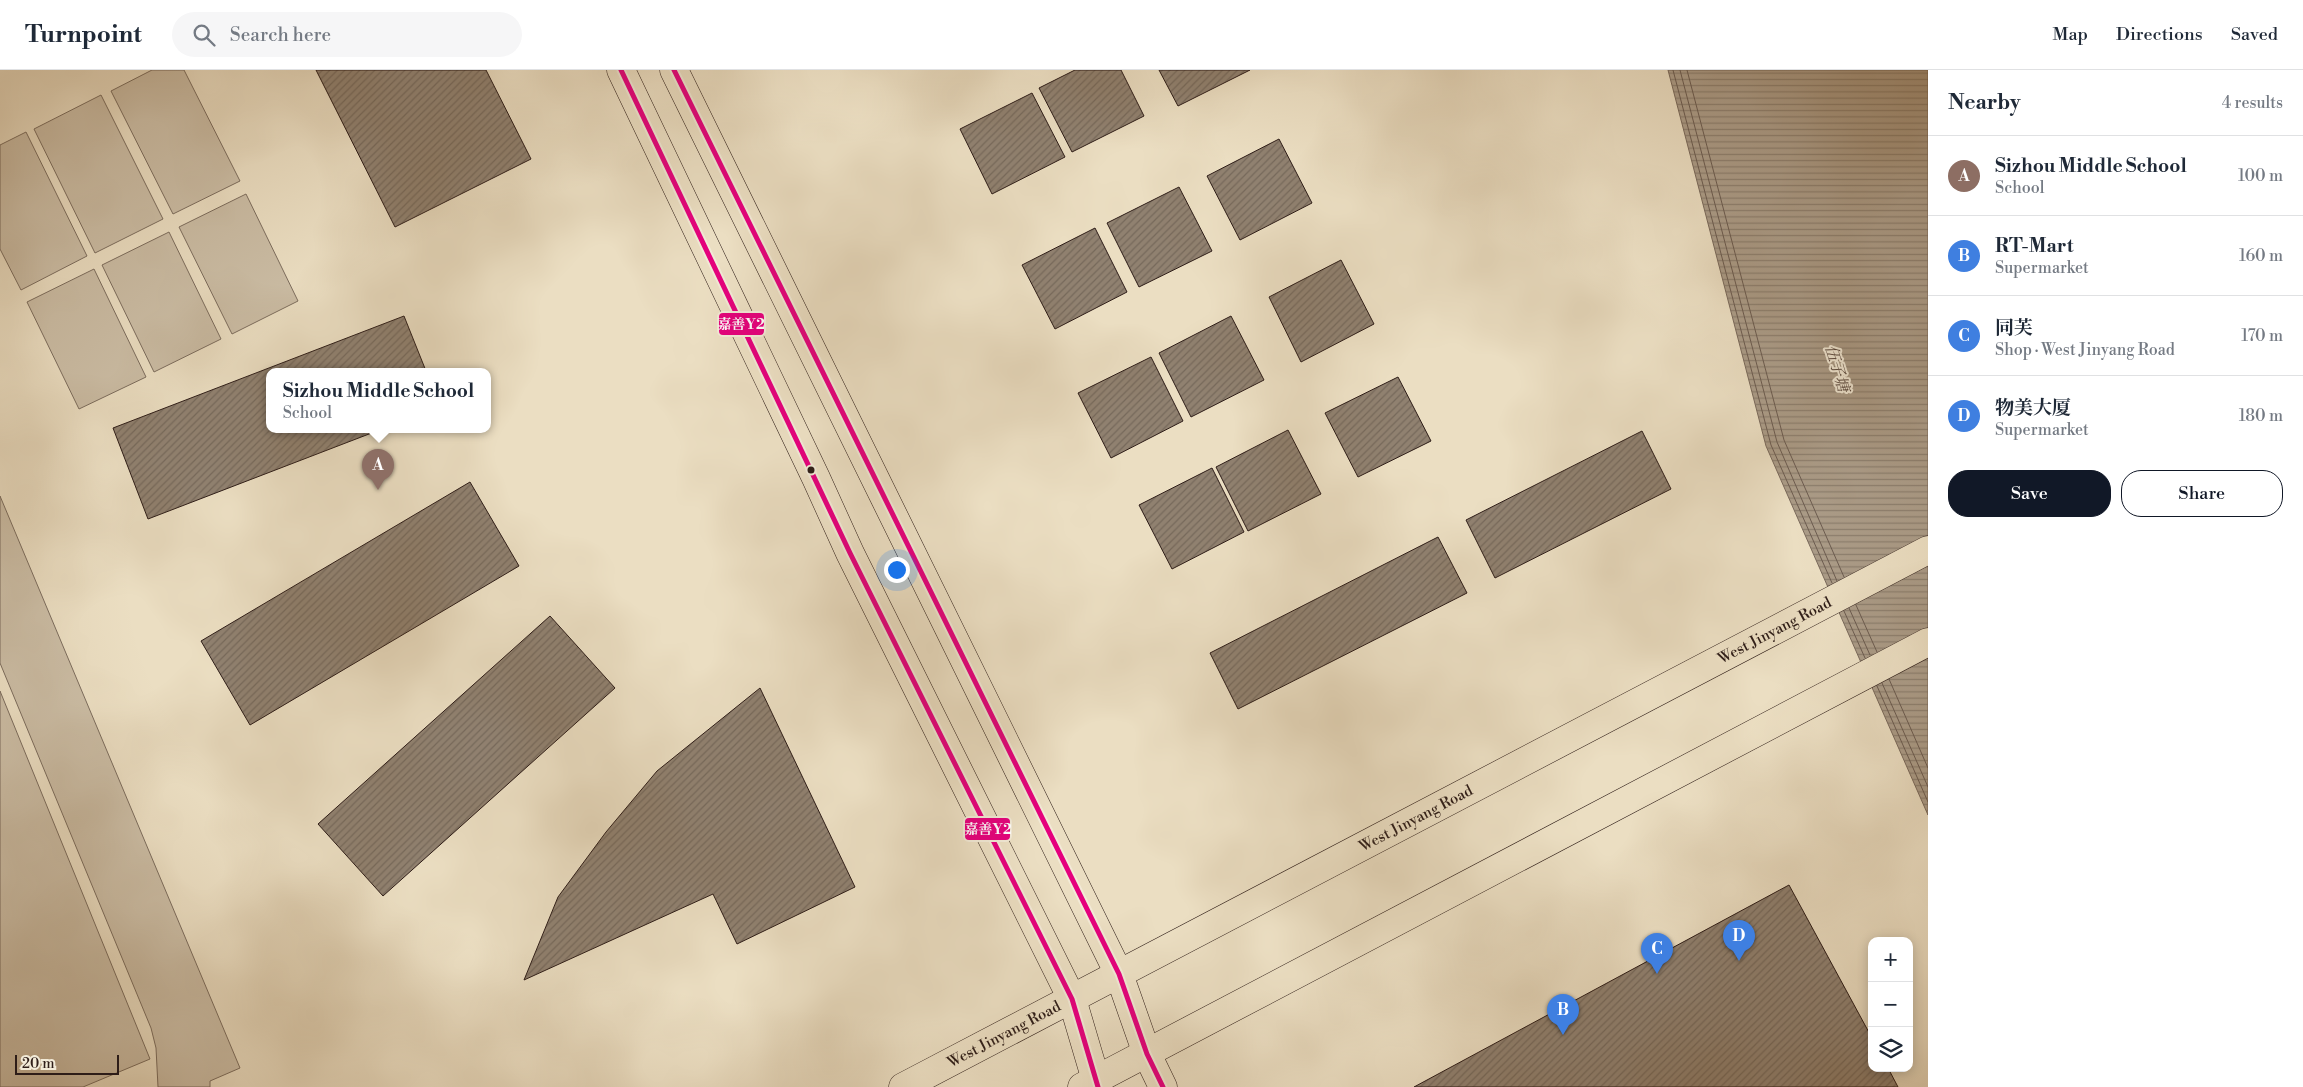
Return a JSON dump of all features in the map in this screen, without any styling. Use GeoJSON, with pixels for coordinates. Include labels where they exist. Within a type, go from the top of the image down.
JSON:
{"type":"FeatureCollection","features":[{"type":"Feature","properties":{"kind":"main road"},"geometry":{"type":"LineString","coordinates":[[621,70],[850,553],[1072,999],[1091,1085],[1928,642]]}},
{"type":"Feature","properties":{"kind":"main road"},"geometry":{"type":"LineString","coordinates":[[674,70],[1119,974],[1147,1054],[1163,1087]]}},
{"type":"Feature","properties":{"kind":"main road","name":"West Jinyang Road"},"geometry":{"type":"LineString","coordinates":[[903,1087],[1928,550]]}},
{"type":"Feature","properties":{"kind":"shaded area"},"geometry":{"type":"Polygon","coordinates":[[[152,70],[184,70],[240,181],[173,214],[111,91],[152,70]]]}},
{"type":"Feature","properties":{"kind":"shaded area"},"geometry":{"type":"Polygon","coordinates":[[[101,95],[163,219],[95,253],[34,129],[101,95]]]}},
{"type":"Feature","properties":{"kind":"shaded area"},"geometry":{"type":"Polygon","coordinates":[[[26,132],[87,256],[21,290],[0,249],[0,145],[26,132]]]}},
{"type":"Feature","properties":{"kind":"shaded area"},"geometry":{"type":"Polygon","coordinates":[[[246,194],[298,301],[232,334],[179,227],[246,194]]]}},
{"type":"Feature","properties":{"kind":"shaded area"},"geometry":{"type":"Polygon","coordinates":[[[169,232],[221,339],[154,372],[102,265],[169,232]]]}},
{"type":"Feature","properties":{"kind":"shaded area"},"geometry":{"type":"Polygon","coordinates":[[[94,269],[146,377],[79,409],[27,302],[94,269]]]}},
{"type":"Feature","properties":{"kind":"shaded area"},"geometry":{"type":"Polygon","coordinates":[[[0,496],[240,1068],[210,1081],[210,1087],[158,1087],[156,1048],[151,1028],[0,663],[0,496]]]}},
{"type":"Feature","properties":{"kind":"shaded area"},"geometry":{"type":"Polygon","coordinates":[[[0,691],[150,1059],[83,1087],[0,1087],[0,691]]]}},
{"type":"Feature","properties":{"kind":"water","name":"伍子塘"},"geometry":{"type":"Polygon","coordinates":[[[1668,70],[1928,70],[1928,815],[1766,446],[1668,70]]]}},
{"type":"Feature","properties":{"kind":"building"},"geometry":{"type":"Polygon","coordinates":[[[316,70],[486,70],[531,159],[395,227],[316,70]]]}},
{"type":"Feature","properties":{"kind":"building"},"geometry":{"type":"Polygon","coordinates":[[[1075,70],[1121,70],[1144,116],[1072,152],[1039,88],[1075,70]]]}},
{"type":"Feature","properties":{"kind":"building"},"geometry":{"type":"Polygon","coordinates":[[[1159,70],[1250,70],[1178,106],[1159,70]]]}},
{"type":"Feature","properties":{"kind":"building"},"geometry":{"type":"Polygon","coordinates":[[[1032,93],[1065,157],[992,194],[960,129],[1032,93]]]}},
{"type":"Feature","properties":{"kind":"building"},"geometry":{"type":"Polygon","coordinates":[[[1279,139],[1312,203],[1240,240],[1207,176],[1279,139]]]}},
{"type":"Feature","properties":{"kind":"building"},"geometry":{"type":"Polygon","coordinates":[[[1179,187],[1212,251],[1139,287],[1107,223],[1179,187]]]}},
{"type":"Feature","properties":{"kind":"building"},"geometry":{"type":"Polygon","coordinates":[[[1095,228],[1127,292],[1055,329],[1022,265],[1095,228]]]}},
{"type":"Feature","properties":{"kind":"building"},"geometry":{"type":"Polygon","coordinates":[[[1341,260],[1374,324],[1301,362],[1269,297],[1341,260]]]}},
{"type":"Feature","properties":{"kind":"building"},"geometry":{"type":"Polygon","coordinates":[[[404,316],[425,368],[269,368],[404,316]]]}},
{"type":"Feature","properties":{"kind":"building"},"geometry":{"type":"Polygon","coordinates":[[[1231,316],[1264,380],[1191,417],[1159,353],[1231,316]]]}},
{"type":"Feature","properties":{"kind":"building"},"geometry":{"type":"Polygon","coordinates":[[[1151,357],[1183,421],[1111,458],[1078,393],[1151,357]]]}},
{"type":"Feature","properties":{"kind":"building"},"geometry":{"type":"Polygon","coordinates":[[[266,369],[266,433],[372,433],[148,519],[113,428],[266,369]]]}},
{"type":"Feature","properties":{"kind":"building"},"geometry":{"type":"Polygon","coordinates":[[[1398,377],[1431,441],[1358,477],[1325,413],[1398,377]]]}},
{"type":"Feature","properties":{"kind":"building"},"geometry":{"type":"Polygon","coordinates":[[[1288,430],[1321,494],[1248,531],[1216,467],[1288,430]]]}},
{"type":"Feature","properties":{"kind":"building"},"geometry":{"type":"Polygon","coordinates":[[[1642,431],[1671,489],[1495,578],[1466,520],[1642,431]]]}},
{"type":"Feature","properties":{"kind":"building"},"geometry":{"type":"Polygon","coordinates":[[[1212,468],[1244,532],[1172,569],[1139,505],[1212,468]]]}},
{"type":"Feature","properties":{"kind":"building"},"geometry":{"type":"Polygon","coordinates":[[[470,482],[519,566],[250,725],[201,641],[470,482]]]}},
{"type":"Feature","properties":{"kind":"building"},"geometry":{"type":"Polygon","coordinates":[[[1438,537],[1467,593],[1238,709],[1210,653],[1438,537]]]}},
{"type":"Feature","properties":{"kind":"building"},"geometry":{"type":"Polygon","coordinates":[[[550,616],[615,688],[383,896],[318,824],[550,616]]]}},
{"type":"Feature","properties":{"kind":"building"},"geometry":{"type":"Polygon","coordinates":[[[760,688],[855,887],[737,944],[713,894],[524,980],[558,897],[606,832],[657,771],[760,688]]]}},
{"type":"Feature","properties":{"kind":"building"},"geometry":{"type":"Polygon","coordinates":[[[1789,885],[1868,1031],[1868,1072],[1890,1072],[1898,1087],[1414,1087],[1789,885]]]}},
{"type":"Feature","properties":{"kind":"transit line","name":"嘉善Y2"},"geometry":{"type":"LineString","coordinates":[[621,70],[850,553],[1072,999],[1098,1087]]}},
{"type":"Feature","properties":{"kind":"transit line","name":"嘉善Y2"},"geometry":{"type":"LineString","coordinates":[[674,70],[1119,974],[1147,1054],[1163,1087]]}},
{"type":"Feature","properties":{"kind":"place","name":"Sizhou Middle School"},"geometry":{"type":"Point","coordinates":[378,490]}},
{"type":"Feature","properties":{"kind":"place","name":"物美大厦"},"geometry":{"type":"Point","coordinates":[1739,961]}},
{"type":"Feature","properties":{"kind":"place","name":"同芙"},"geometry":{"type":"Point","coordinates":[1657,974]}},
{"type":"Feature","properties":{"kind":"place","name":"RT-Mart"},"geometry":{"type":"Point","coordinates":[1563,1035]}}]}
